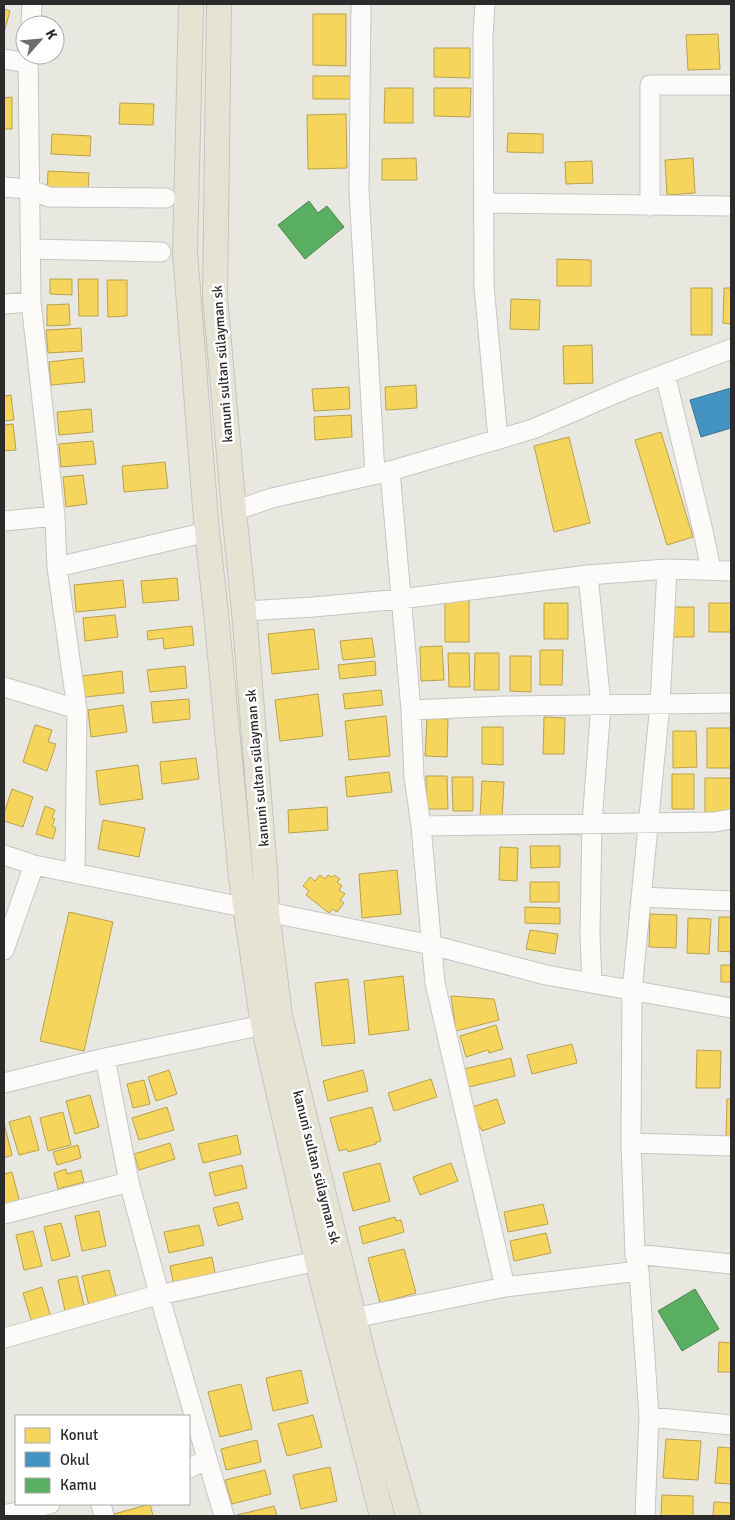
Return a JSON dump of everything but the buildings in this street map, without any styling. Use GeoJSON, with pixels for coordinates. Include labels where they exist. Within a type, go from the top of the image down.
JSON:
{"type":"FeatureCollection","features":[{"type":"Feature","properties":{"kind":"main road"},"geometry":{"type":"LineString","coordinates":[[191,4],[185,252],[207,532],[256,910],[263,1025],[317,1261],[382,1516]]}},
{"type":"Feature","properties":{"kind":"main road","name":"kanuni sultan sülayman sk"},"geometry":{"type":"LineString","coordinates":[[219,4],[215,297],[244,611],[265,871],[256,910],[354,1318],[408,1516]]}},
{"type":"Feature","properties":{"kind":"street"},"geometry":{"type":"LineString","coordinates":[[361,4],[359,191],[383,472],[401,599],[411,710],[414,777],[421,826],[435,984],[505,1287]]}},
{"type":"Feature","properties":{"kind":"street"},"geometry":{"type":"LineString","coordinates":[[485,4],[483,35],[484,286],[498,439]]}},
{"type":"Feature","properties":{"kind":"street"},"geometry":{"type":"LineString","coordinates":[[28,65],[31,302],[55,516],[57,567],[78,709],[75,872]]}},
{"type":"Feature","properties":{"kind":"street"},"geometry":{"type":"LineString","coordinates":[[650,206],[650,84],[731,85]]}},
{"type":"Feature","properties":{"kind":"street"},"geometry":{"type":"LineString","coordinates":[[4,186],[29,189],[49,197],[166,198]]}},
{"type":"Feature","properties":{"kind":"street"},"geometry":{"type":"LineString","coordinates":[[484,203],[731,206]]}},
{"type":"Feature","properties":{"kind":"street"},"geometry":{"type":"LineString","coordinates":[[30,249],[161,252]]}},
{"type":"Feature","properties":{"kind":"street"},"geometry":{"type":"LineString","coordinates":[[4,304],[31,302]]}},
{"type":"Feature","properties":{"kind":"street"},"geometry":{"type":"LineString","coordinates":[[234,511],[272,498],[383,472],[533,428],[731,349]]}},
{"type":"Feature","properties":{"kind":"street"},"geometry":{"type":"LineString","coordinates":[[665,374],[711,570]]}},
{"type":"Feature","properties":{"kind":"street"},"geometry":{"type":"LineString","coordinates":[[4,521],[55,516]]}},
{"type":"Feature","properties":{"kind":"street"},"geometry":{"type":"LineString","coordinates":[[57,567],[207,532]]}},
{"type":"Feature","properties":{"kind":"street"},"geometry":{"type":"LineString","coordinates":[[645,1516],[649,1417],[637,1262],[631,1143],[632,991],[660,704],[667,569]]}},
{"type":"Feature","properties":{"kind":"street"},"geometry":{"type":"LineString","coordinates":[[244,611],[401,599],[588,575],[667,569],[731,571]]}},
{"type":"Feature","properties":{"kind":"street"},"geometry":{"type":"LineString","coordinates":[[588,575],[601,705],[592,823],[590,935],[592,983]]}},
{"type":"Feature","properties":{"kind":"street"},"geometry":{"type":"LineString","coordinates":[[4,688],[78,709]]}},
{"type":"Feature","properties":{"kind":"street"},"geometry":{"type":"LineString","coordinates":[[411,710],[503,706],[731,703]]}},
{"type":"Feature","properties":{"kind":"street"},"geometry":{"type":"LineString","coordinates":[[421,826],[715,822],[731,819]]}},
{"type":"Feature","properties":{"kind":"street"},"geometry":{"type":"LineString","coordinates":[[4,855],[34,864],[432,945],[546,975],[731,1008]]}},
{"type":"Feature","properties":{"kind":"street"},"geometry":{"type":"LineString","coordinates":[[4,950],[34,864]]}},
{"type":"Feature","properties":{"kind":"street"},"geometry":{"type":"LineString","coordinates":[[641,897],[731,901]]}},
{"type":"Feature","properties":{"kind":"street"},"geometry":{"type":"LineString","coordinates":[[4,1083],[105,1058],[263,1025]]}},
{"type":"Feature","properties":{"kind":"street"},"geometry":{"type":"LineString","coordinates":[[105,1058],[129,1182],[224,1516]]}},
{"type":"Feature","properties":{"kind":"street"},"geometry":{"type":"LineString","coordinates":[[631,1143],[731,1146]]}},
{"type":"Feature","properties":{"kind":"street"},"geometry":{"type":"LineString","coordinates":[[4,1214],[129,1182]]}},
{"type":"Feature","properties":{"kind":"street"},"geometry":{"type":"LineString","coordinates":[[4,1338],[150,1297],[317,1261]]}},
{"type":"Feature","properties":{"kind":"street"},"geometry":{"type":"LineString","coordinates":[[354,1318],[637,1262],[731,1264]]}},
{"type":"Feature","properties":{"kind":"street"},"geometry":{"type":"LineString","coordinates":[[649,1417],[731,1425]]}},
{"type":"Feature","properties":{"kind":"street"},"geometry":{"type":"LineString","coordinates":[[190,1468],[207,1460]]}},
{"type":"Feature","properties":{"kind":"street"},"geometry":{"type":"LineString","coordinates":[[4,1515],[46,1505]]}}]}
